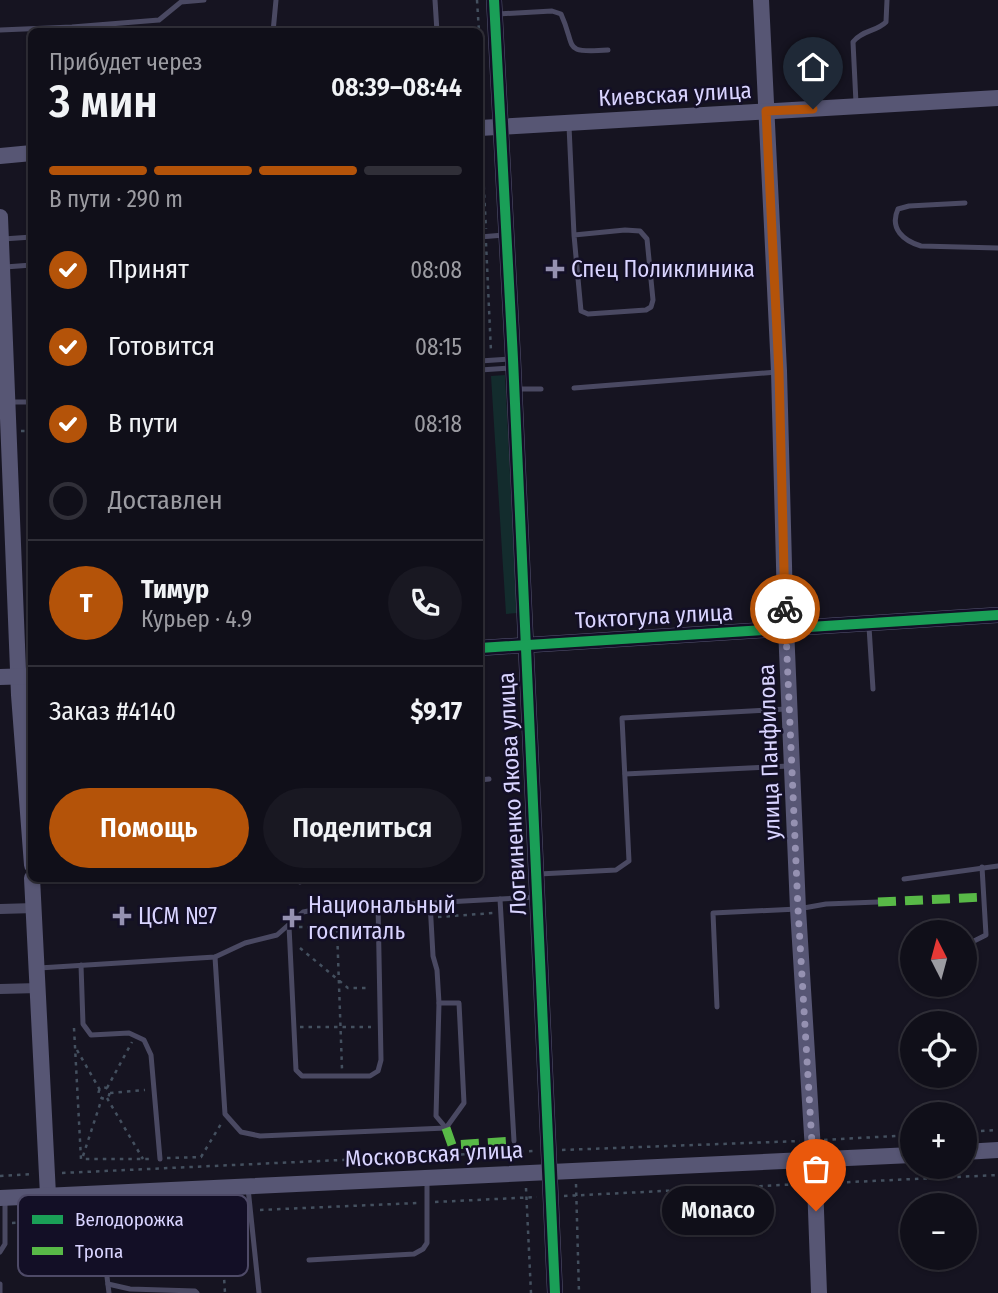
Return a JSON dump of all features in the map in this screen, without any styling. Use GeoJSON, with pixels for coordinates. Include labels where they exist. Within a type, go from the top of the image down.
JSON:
{"type":"FeatureCollection","features":[{"type":"Feature","properties":{"kind":"main road","name":"улица Панфилова"},"geometry":{"type":"LineString","coordinates":[[761,0],[779,372],[798,909],[814,1160],[819,1293]]}},
{"type":"Feature","properties":{"kind":"main road","name":"Логвиненко Якова улица"},"geometry":{"type":"LineString","coordinates":[[495,7],[508,235],[555,1293]]}},
{"type":"Feature","properties":{"kind":"main road","name":"Киевская улица"},"geometry":{"type":"LineString","coordinates":[[483,128],[998,98]]}},
{"type":"Feature","properties":{"kind":"main road"},"geometry":{"type":"LineString","coordinates":[[0,156],[28,153]]}},
{"type":"Feature","properties":{"kind":"main road"},"geometry":{"type":"LineString","coordinates":[[0,217],[6,410],[25,676],[28,757]]}},
{"type":"Feature","properties":{"kind":"main road","name":"Токтогула улица"},"geometry":{"type":"LineString","coordinates":[[483,648],[998,615]]}},
{"type":"Feature","properties":{"kind":"main road"},"geometry":{"type":"LineString","coordinates":[[0,677],[25,676]]}},
{"type":"Feature","properties":{"kind":"main road"},"geometry":{"type":"LineString","coordinates":[[33,882],[48,1195]]}},
{"type":"Feature","properties":{"kind":"main road"},"geometry":{"type":"LineString","coordinates":[[977,1151],[998,1150]]}},
{"type":"Feature","properties":{"kind":"main road","name":"Московская улица"},"geometry":{"type":"LineString","coordinates":[[48,1195],[900,1156]]}},
{"type":"Feature","properties":{"kind":"street"},"geometry":{"type":"LineString","coordinates":[[0,909],[35,908]]}},
{"type":"Feature","properties":{"kind":"street"},"geometry":{"type":"LineString","coordinates":[[0,989],[39,988]]}},
{"type":"Feature","properties":{"kind":"lane"},"geometry":{"type":"LineString","coordinates":[[82,28],[159,20],[181,2],[204,0]]}},
{"type":"Feature","properties":{"kind":"lane"},"geometry":{"type":"LineString","coordinates":[[273,28],[276,0]]}},
{"type":"Feature","properties":{"kind":"lane"},"geometry":{"type":"LineString","coordinates":[[435,0],[438,28]]}},
{"type":"Feature","properties":{"kind":"lane"},"geometry":{"type":"LineString","coordinates":[[856,106],[853,42],[859,34],[881,27],[886,22],[887,0]]}},
{"type":"Feature","properties":{"kind":"lane"},"geometry":{"type":"LineString","coordinates":[[495,7],[561,14],[566,24],[569,43],[574,49],[581,52],[608,50]]}},
{"type":"Feature","properties":{"kind":"lane"},"geometry":{"type":"LineString","coordinates":[[0,30],[28,30]]}},
{"type":"Feature","properties":{"kind":"lane"},"geometry":{"type":"LineString","coordinates":[[569,123],[574,234],[580,311],[588,314],[646,310],[651,307],[653,300],[647,239],[640,231],[574,234]]}},
{"type":"Feature","properties":{"kind":"lane"},"geometry":{"type":"LineString","coordinates":[[965,204],[909,206],[898,209],[894,218],[898,233],[909,243],[921,246],[998,248]]}},
{"type":"Feature","properties":{"kind":"lane"},"geometry":{"type":"LineString","coordinates":[[483,237],[508,235]]}},
{"type":"Feature","properties":{"kind":"lane"},"geometry":{"type":"LineString","coordinates":[[1,239],[28,237]]}},
{"type":"Feature","properties":{"kind":"lane"},"geometry":{"type":"LineString","coordinates":[[2,267],[28,265]]}},
{"type":"Feature","properties":{"kind":"lane"},"geometry":{"type":"LineString","coordinates":[[483,361],[514,364]]}},
{"type":"Feature","properties":{"kind":"lane"},"geometry":{"type":"LineString","coordinates":[[483,370],[514,364]]}},
{"type":"Feature","properties":{"kind":"lane"},"geometry":{"type":"LineString","coordinates":[[574,388],[779,372]]}},
{"type":"Feature","properties":{"kind":"lane"},"geometry":{"type":"LineString","coordinates":[[515,389],[541,389]]}},
{"type":"Feature","properties":{"kind":"lane"},"geometry":{"type":"LineString","coordinates":[[6,410],[28,403]]}},
{"type":"Feature","properties":{"kind":"lane"},"geometry":{"type":"LineString","coordinates":[[869,624],[873,689]]}},
{"type":"Feature","properties":{"kind":"lane"},"geometry":{"type":"LineString","coordinates":[[537,874],[616,870],[629,861],[622,718],[790,709]]}},
{"type":"Feature","properties":{"kind":"lane"},"geometry":{"type":"LineString","coordinates":[[625,774],[792,766]]}},
{"type":"Feature","properties":{"kind":"lane"},"geometry":{"type":"LineString","coordinates":[[483,780],[489,779]]}},
{"type":"Feature","properties":{"kind":"lane"},"geometry":{"type":"LineString","coordinates":[[904,879],[998,866]]}},
{"type":"Feature","properties":{"kind":"lane"},"geometry":{"type":"LineString","coordinates":[[977,939],[986,935],[982,867]]}},
{"type":"Feature","properties":{"kind":"lane"},"geometry":{"type":"LineString","coordinates":[[38,968],[215,957],[245,943],[277,935],[303,912],[378,904],[538,897]]}},
{"type":"Feature","properties":{"kind":"lane"},"geometry":{"type":"LineString","coordinates":[[500,899],[514,1141]]}},
{"type":"Feature","properties":{"kind":"lane"},"geometry":{"type":"LineString","coordinates":[[430,902],[439,1003],[436,1116],[446,1128]]}},
{"type":"Feature","properties":{"kind":"lane"},"geometry":{"type":"LineString","coordinates":[[716,1007],[713,913],[878,902]]}},
{"type":"Feature","properties":{"kind":"lane"},"geometry":{"type":"LineString","coordinates":[[289,926],[296,1070],[302,1076],[370,1076],[378,1071],[381,1060],[378,904]]}},
{"type":"Feature","properties":{"kind":"lane"},"geometry":{"type":"LineString","coordinates":[[215,957],[225,1114],[242,1132],[260,1136],[446,1128]]}},
{"type":"Feature","properties":{"kind":"lane"},"geometry":{"type":"LineString","coordinates":[[81,965],[83,1024],[86,1031],[91,1035],[129,1033],[144,1040],[151,1055],[160,1159]]}},
{"type":"Feature","properties":{"kind":"lane"},"geometry":{"type":"LineString","coordinates":[[439,1003],[458,1003],[461,1049],[464,1103],[446,1128]]}},
{"type":"Feature","properties":{"kind":"lane"},"geometry":{"type":"LineString","coordinates":[[309,1260],[414,1254],[423,1249],[427,1243],[427,1178]]}},
{"type":"Feature","properties":{"kind":"lane"},"geometry":{"type":"LineString","coordinates":[[248,1185],[259,1293]]}},
{"type":"Feature","properties":{"kind":"lane"},"geometry":{"type":"LineString","coordinates":[[0,1252],[5,1244],[2,1198]]}},
{"type":"Feature","properties":{"kind":"lane"},"geometry":{"type":"LineString","coordinates":[[107,1276],[109,1293]]}},
{"type":"Feature","properties":{"kind":"lane"},"geometry":{"type":"LineString","coordinates":[[0,1284],[0,1293]]}},
{"type":"Feature","properties":{"kind":"lane"},"geometry":{"type":"LineString","coordinates":[[108,1284],[130,1289],[197,1293]]}},
{"type":"Feature","properties":{"kind":"path"},"geometry":{"type":"LineString","coordinates":[[477,0],[479,28]]}},
{"type":"Feature","properties":{"kind":"path"},"geometry":{"type":"LineString","coordinates":[[483,89],[483,107]]}},
{"type":"Feature","properties":{"kind":"path"},"geometry":{"type":"LineString","coordinates":[[483,174],[492,370]]}},
{"type":"Feature","properties":{"kind":"path"},"geometry":{"type":"LineString","coordinates":[[431,917],[501,913]]}},
{"type":"Feature","properties":{"kind":"path"},"geometry":{"type":"LineString","coordinates":[[289,926],[379,929]]}},
{"type":"Feature","properties":{"kind":"path"},"geometry":{"type":"LineString","coordinates":[[337,929],[342,1076]]}},
{"type":"Feature","properties":{"kind":"path"},"geometry":{"type":"LineString","coordinates":[[289,940],[348,988],[380,987]]}},
{"type":"Feature","properties":{"kind":"path"},"geometry":{"type":"LineString","coordinates":[[74,1020],[81,1159]]}},
{"type":"Feature","properties":{"kind":"path"},"geometry":{"type":"LineString","coordinates":[[293,1028],[380,1027]]}},
{"type":"Feature","properties":{"kind":"path"},"geometry":{"type":"LineString","coordinates":[[100,1090],[107,1088],[135,1036]]}},
{"type":"Feature","properties":{"kind":"path"},"geometry":{"type":"LineString","coordinates":[[75,1047],[100,1090],[99,1096],[105,1098],[143,1159]]}},
{"type":"Feature","properties":{"kind":"path"},"geometry":{"type":"LineString","coordinates":[[107,1088],[110,1093]]}},
{"type":"Feature","properties":{"kind":"path"},"geometry":{"type":"LineString","coordinates":[[81,1159],[105,1098],[110,1093],[154,1090]]}},
{"type":"Feature","properties":{"kind":"path"},"geometry":{"type":"LineString","coordinates":[[81,1159],[201,1157],[220,1124],[224,1124],[225,1133]]}},
{"type":"Feature","properties":{"kind":"path"},"geometry":{"type":"LineString","coordinates":[[977,1131],[998,1130]]}},
{"type":"Feature","properties":{"kind":"path"},"geometry":{"type":"LineString","coordinates":[[0,1176],[900,1136]]}},
{"type":"Feature","properties":{"kind":"path"},"geometry":{"type":"LineString","coordinates":[[576,1170],[579,1293]]}},
{"type":"Feature","properties":{"kind":"path"},"geometry":{"type":"LineString","coordinates":[[527,1173],[531,1293]]}},
{"type":"Feature","properties":{"kind":"path"},"geometry":{"type":"LineString","coordinates":[[250,1211],[998,1175]]}},
{"type":"Feature","properties":{"kind":"path"},"geometry":{"type":"LineString","coordinates":[[5,1224],[18,1223]]}},
{"type":"Feature","properties":{"kind":"green space"},"geometry":{"type":"Polygon","coordinates":[[[505,375],[517,613],[506,614],[491,376],[505,375]]]}},
{"type":"Feature","properties":{"kind":"marked path"},"geometry":{"type":"LineString","coordinates":[[878,902],[985,897]]}},
{"type":"Feature","properties":{"kind":"marked path"},"geometry":{"type":"LineString","coordinates":[[446,1128],[452,1145],[514,1141]]}},
{"type":"Feature","properties":{"kind":"cycle path"},"geometry":{"type":"LineString","coordinates":[[494,0],[555,1293]]}},
{"type":"Feature","properties":{"kind":"cycle path"},"geometry":{"type":"LineString","coordinates":[[483,648],[998,615]]}},
{"type":"Feature","properties":{"kind":"way so far"},"geometry":{"type":"LineString","coordinates":[[785,609],[798,909],[816,1211]]}},
{"type":"Feature","properties":{"kind":"place","name":"Спец Поликлиника"},"geometry":{"type":"Point","coordinates":[555,269]}},
{"type":"Feature","properties":{"kind":"place","name":"ЦСМ №7"},"geometry":{"type":"Point","coordinates":[122,916]}},
{"type":"Feature","properties":{"kind":"place","name":"Национальный госпиталь"},"geometry":{"type":"Point","coordinates":[292,918]}},
{"type":"Feature","properties":{"kind":"place","name":"Monaco"},"geometry":{"type":"Point","coordinates":[816,1211]}},
{"type":"Feature","properties":{"kind":"route"},"geometry":{"type":"LineString","coordinates":[[785,609],[779,372],[766,111],[813,109]]}}]}
